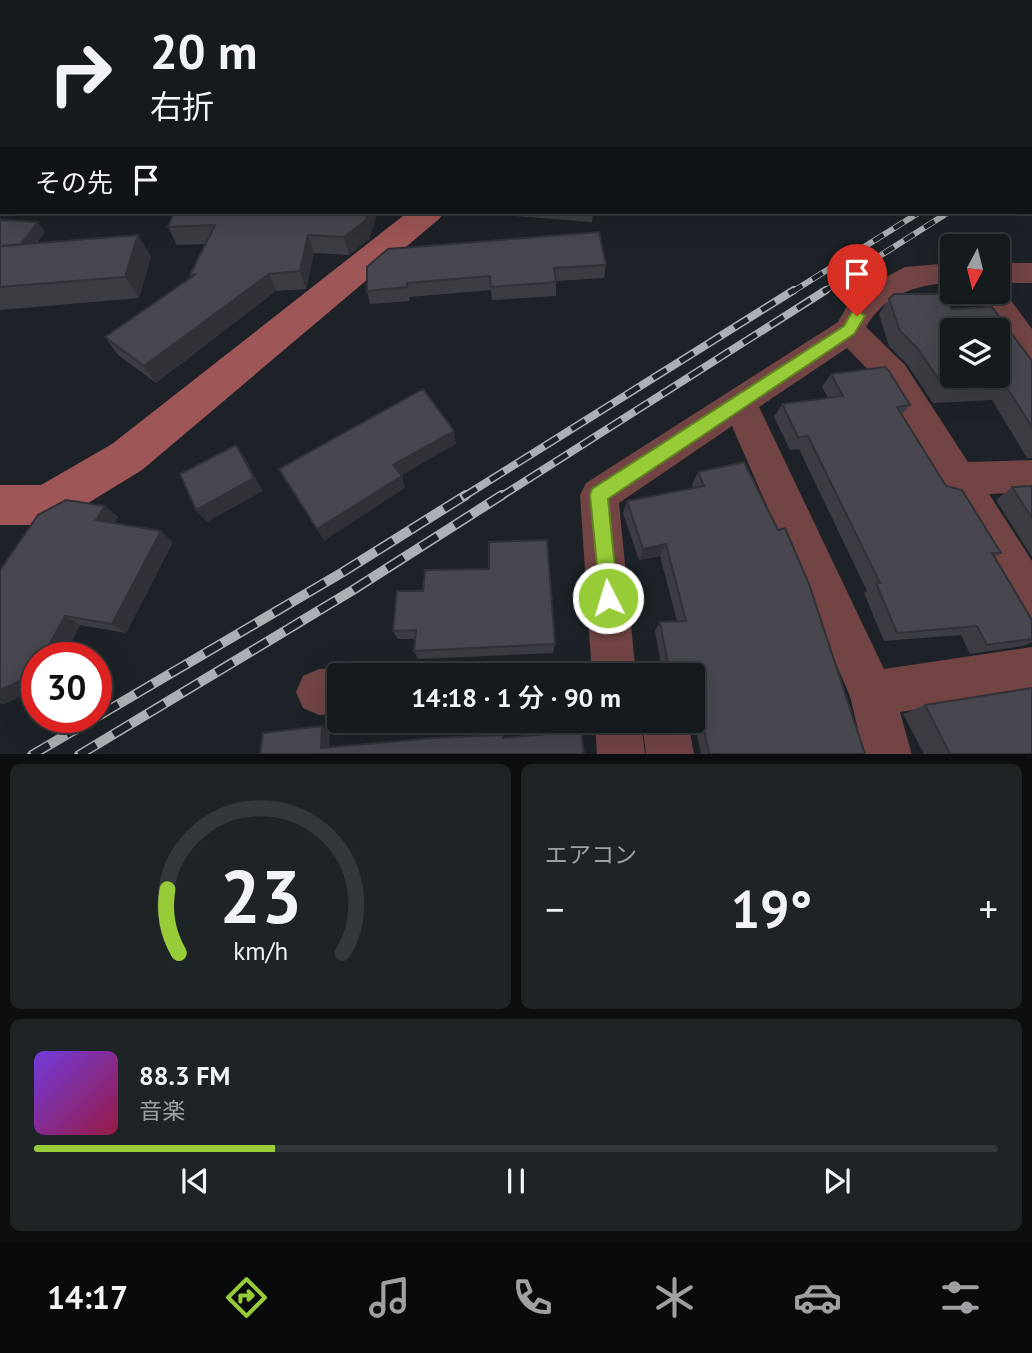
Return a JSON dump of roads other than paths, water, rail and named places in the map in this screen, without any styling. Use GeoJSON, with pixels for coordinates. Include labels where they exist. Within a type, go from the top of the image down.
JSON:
{"type":"FeatureCollection","features":[{"type":"Feature","properties":{"kind":"street"},"geometry":{"type":"LineString","coordinates":[[0,505],[46,505],[127,457],[426,214]]}},
{"type":"Feature","properties":{"kind":"street"},"geometry":{"type":"LineString","coordinates":[[613,663],[599,495],[849,330],[865,302],[915,274],[940,273]]}},
{"type":"Feature","properties":{"kind":"street"},"geometry":{"type":"LineString","coordinates":[[1010,273],[1032,273]]}},
{"type":"Feature","properties":{"kind":"street"},"geometry":{"type":"LineString","coordinates":[[999,304],[1032,355]]}},
{"type":"Feature","properties":{"kind":"street"},"geometry":{"type":"LineString","coordinates":[[849,330],[893,374],[1032,598]]}},
{"type":"Feature","properties":{"kind":"street"},"geometry":{"type":"LineString","coordinates":[[739,402],[872,695],[888,754]]}},
{"type":"Feature","properties":{"kind":"street"},"geometry":{"type":"LineString","coordinates":[[958,479],[1032,476]]}},
{"type":"Feature","properties":{"kind":"street"},"geometry":{"type":"LineString","coordinates":[[872,695],[1032,669]]}},
{"type":"Feature","properties":{"kind":"street"},"geometry":{"type":"LineString","coordinates":[[619,733],[621,754]]}},
{"type":"Feature","properties":{"kind":"street"},"geometry":{"type":"LineString","coordinates":[[667,733],[670,754]]}},
{"type":"Feature","properties":{"kind":"railway"},"geometry":{"type":"LineString","coordinates":[[792,292],[917,214]]}},
{"type":"Feature","properties":{"kind":"railway"},"geometry":{"type":"LineString","coordinates":[[823,292],[946,214]]}},
{"type":"Feature","properties":{"kind":"railway"},"geometry":{"type":"LineString","coordinates":[[463,497],[794,290]]}},
{"type":"Feature","properties":{"kind":"railway"},"geometry":{"type":"LineString","coordinates":[[500,497],[826,290]]}},
{"type":"Feature","properties":{"kind":"railway"},"geometry":{"type":"LineString","coordinates":[[34,754],[343,572],[466,495]]}},
{"type":"Feature","properties":{"kind":"railway"},"geometry":{"type":"LineString","coordinates":[[81,754],[353,590],[502,495]]}}]}
